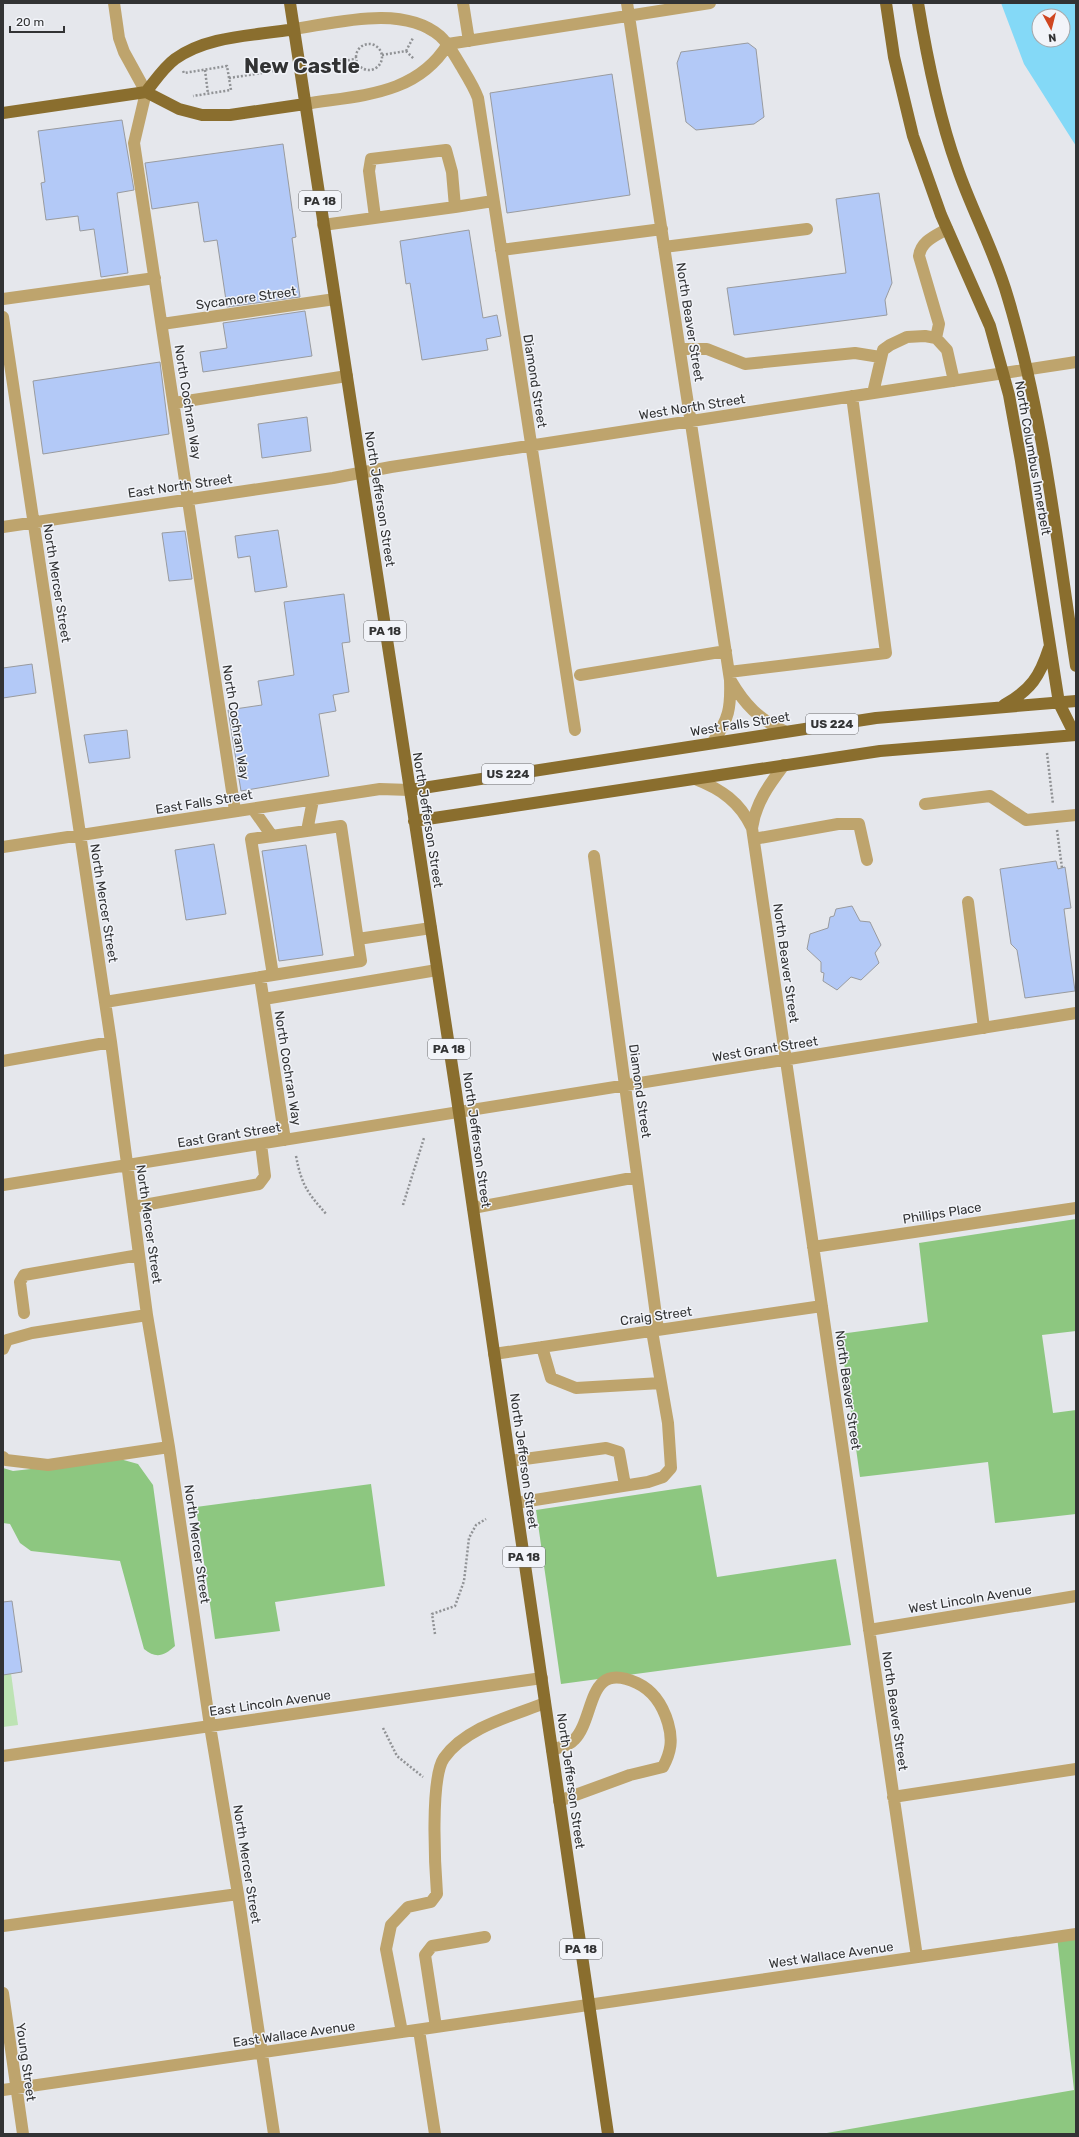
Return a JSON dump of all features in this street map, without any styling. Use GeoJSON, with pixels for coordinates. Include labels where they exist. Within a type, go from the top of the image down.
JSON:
{"type":"FeatureCollection","features":[{"type":"Feature","properties":{"kind":"main road","name":"PA 18"},"geometry":{"type":"LineString","coordinates":[[290,3],[305,104]]}},
{"type":"Feature","properties":{"kind":"main road","name":"North Columbus Innerbelt"},"geometry":{"type":"LineString","coordinates":[[886,3],[894,57],[913,136],[926,176],[947,229],[990,326],[1004,373],[1016,426],[1058,702],[1076,733]]}},
{"type":"Feature","properties":{"kind":"main road","name":"North Columbus Innerbelt"},"geometry":{"type":"LineString","coordinates":[[918,3],[926,51],[944,127],[968,196],[1001,274],[1027,370],[1044,458],[1076,666]]}},
{"type":"Feature","properties":{"kind":"main road"},"geometry":{"type":"LineString","coordinates":[[146,92],[174,60],[207,44],[294,29]]}},
{"type":"Feature","properties":{"kind":"main road"},"geometry":{"type":"LineString","coordinates":[[3,113],[146,92],[179,109],[196,114],[216,116],[305,104]]}},
{"type":"Feature","properties":{"kind":"main road","name":"North Jefferson Street"},"geometry":{"type":"LineString","coordinates":[[305,104],[473,1208],[608,2134]]}},
{"type":"Feature","properties":{"kind":"main road"},"geometry":{"type":"LineString","coordinates":[[1002,707],[1026,691],[1033,683],[1040,673],[1050,644]]}},
{"type":"Feature","properties":{"kind":"main road","name":"West Falls Street"},"geometry":{"type":"LineString","coordinates":[[410,790],[713,742],[919,713],[1076,701]]}},
{"type":"Feature","properties":{"kind":"main road","name":"US 224"},"geometry":{"type":"LineString","coordinates":[[414,821],[784,765],[922,746],[1076,733]]}},
{"type":"Feature","properties":{"kind":"street"},"geometry":{"type":"LineString","coordinates":[[114,3],[119,38],[124,52],[146,92]]}},
{"type":"Feature","properties":{"kind":"street"},"geometry":{"type":"LineString","coordinates":[[463,3],[469,40]]}},
{"type":"Feature","properties":{"kind":"street","name":"North Beaver Street"},"geometry":{"type":"LineString","coordinates":[[627,3],[730,676],[729,712],[726,722],[713,742]]}},
{"type":"Feature","properties":{"kind":"street"},"geometry":{"type":"LineString","coordinates":[[305,104],[370,94],[407,83],[434,63],[448,44],[710,3]]}},
{"type":"Feature","properties":{"kind":"street"},"geometry":{"type":"LineString","coordinates":[[294,29],[358,20],[396,19],[420,24],[439,35],[448,44]]}},
{"type":"Feature","properties":{"kind":"street","name":"Diamond Street"},"geometry":{"type":"LineString","coordinates":[[448,44],[475,90],[478,98],[575,730]]}},
{"type":"Feature","properties":{"kind":"street","name":"North Cochran Way"},"geometry":{"type":"LineString","coordinates":[[146,92],[134,144],[235,811]]}},
{"type":"Feature","properties":{"kind":"street"},"geometry":{"type":"LineString","coordinates":[[375,218],[369,170],[371,159],[446,150],[452,172],[455,207]]}},
{"type":"Feature","properties":{"kind":"street"},"geometry":{"type":"LineString","coordinates":[[323,225],[493,201]]}},
{"type":"Feature","properties":{"kind":"street"},"geometry":{"type":"LineString","coordinates":[[501,250],[662,229]]}},
{"type":"Feature","properties":{"kind":"street"},"geometry":{"type":"LineString","coordinates":[[664,246],[807,229]]}},
{"type":"Feature","properties":{"kind":"street"},"geometry":{"type":"LineString","coordinates":[[936,338],[939,324],[919,256],[920,248],[928,240],[947,229]]}},
{"type":"Feature","properties":{"kind":"street"},"geometry":{"type":"LineString","coordinates":[[3,299],[155,278]]}},
{"type":"Feature","properties":{"kind":"street","name":"Sycamore Street"},"geometry":{"type":"LineString","coordinates":[[162,324],[335,299]]}},
{"type":"Feature","properties":{"kind":"street","name":"North Mercer Street"},"geometry":{"type":"LineString","coordinates":[[3,317],[111,1042],[147,1315],[169,1447],[210,1726],[238,1894],[274,2134]]}},
{"type":"Feature","properties":{"kind":"street"},"geometry":{"type":"LineString","coordinates":[[873,393],[880,357],[883,350],[890,345],[908,337],[924,336],[936,338],[947,350],[954,381]]}},
{"type":"Feature","properties":{"kind":"street"},"geometry":{"type":"LineString","coordinates":[[680,349],[706,349],[745,364],[855,353],[880,357]]}},
{"type":"Feature","properties":{"kind":"street","name":"West North Street"},"geometry":{"type":"LineString","coordinates":[[361,472],[1076,362]]}},
{"type":"Feature","properties":{"kind":"street"},"geometry":{"type":"LineString","coordinates":[[174,403],[347,376]]}},
{"type":"Feature","properties":{"kind":"street"},"geometry":{"type":"LineString","coordinates":[[730,676],[886,653],[852,396]]}},
{"type":"Feature","properties":{"kind":"street","name":"East North Street"},"geometry":{"type":"LineString","coordinates":[[3,527],[361,472]]}},
{"type":"Feature","properties":{"kind":"street"},"geometry":{"type":"LineString","coordinates":[[580,675],[726,651]]}},
{"type":"Feature","properties":{"kind":"street","name":"North Beaver Street"},"geometry":{"type":"LineString","coordinates":[[730,676],[749,708],[768,724],[784,732]]}},
{"type":"Feature","properties":{"kind":"street","name":"North Beaver Street"},"geometry":{"type":"LineString","coordinates":[[753,834],[758,803],[770,783],[784,765]]}},
{"type":"Feature","properties":{"kind":"street","name":"North Beaver Street"},"geometry":{"type":"LineString","coordinates":[[695,779],[720,790],[732,799],[747,816],[753,834],[917,1957]]}},
{"type":"Feature","properties":{"kind":"street","name":"East Falls Street"},"geometry":{"type":"LineString","coordinates":[[3,847],[380,790],[410,790]]}},
{"type":"Feature","properties":{"kind":"street"},"geometry":{"type":"LineString","coordinates":[[925,804],[990,796],[1026,820],[1076,815]]}},
{"type":"Feature","properties":{"kind":"street"},"geometry":{"type":"LineString","coordinates":[[307,831],[313,800]]}},
{"type":"Feature","properties":{"kind":"street"},"geometry":{"type":"LineString","coordinates":[[253,809],[272,836]]}},
{"type":"Feature","properties":{"kind":"street"},"geometry":{"type":"LineString","coordinates":[[753,834],[838,824],[859,824],[867,860]]}},
{"type":"Feature","properties":{"kind":"street"},"geometry":{"type":"LineString","coordinates":[[105,1002],[361,961],[341,826],[251,839],[273,975]]}},
{"type":"Feature","properties":{"kind":"street","name":"Diamond Street"},"geometry":{"type":"LineString","coordinates":[[516,1503],[625,1485],[663,1477],[670,1468],[668,1423],[661,1383],[637,1177],[594,856]]}},
{"type":"Feature","properties":{"kind":"street"},"geometry":{"type":"LineString","coordinates":[[968,902],[984,1028]]}},
{"type":"Feature","properties":{"kind":"street"},"geometry":{"type":"LineString","coordinates":[[358,939],[431,928]]}},
{"type":"Feature","properties":{"kind":"street"},"geometry":{"type":"LineString","coordinates":[[264,999],[437,970]]}},
{"type":"Feature","properties":{"kind":"street","name":"North Cochran Way"},"geometry":{"type":"LineString","coordinates":[[260,977],[285,1140]]}},
{"type":"Feature","properties":{"kind":"street","name":"West Grant Street"},"geometry":{"type":"LineString","coordinates":[[458,1112],[1076,1013]]}},
{"type":"Feature","properties":{"kind":"street"},"geometry":{"type":"LineString","coordinates":[[3,1061],[111,1042]]}},
{"type":"Feature","properties":{"kind":"street","name":"East Grant Street"},"geometry":{"type":"LineString","coordinates":[[3,1184],[458,1112]]}},
{"type":"Feature","properties":{"kind":"street"},"geometry":{"type":"LineString","coordinates":[[133,1207],[175,1198],[259,1184],[265,1176],[261,1144]]}},
{"type":"Feature","properties":{"kind":"street"},"geometry":{"type":"LineString","coordinates":[[473,1208],[637,1177]]}},
{"type":"Feature","properties":{"kind":"street","name":"Phillips Place"},"geometry":{"type":"LineString","coordinates":[[813,1247],[1076,1208]]}},
{"type":"Feature","properties":{"kind":"street"},"geometry":{"type":"LineString","coordinates":[[24,1313],[20,1282],[24,1275],[139,1255]]}},
{"type":"Feature","properties":{"kind":"street","name":"Craig Street"},"geometry":{"type":"LineString","coordinates":[[494,1354],[822,1306]]}},
{"type":"Feature","properties":{"kind":"street"},"geometry":{"type":"LineString","coordinates":[[3,1349],[8,1340],[32,1333],[147,1315]]}},
{"type":"Feature","properties":{"kind":"street"},"geometry":{"type":"LineString","coordinates":[[542,1347],[551,1378],[576,1388],[661,1383]]}},
{"type":"Feature","properties":{"kind":"street"},"geometry":{"type":"LineString","coordinates":[[3,1457],[6,1460],[48,1465],[169,1447]]}},
{"type":"Feature","properties":{"kind":"street"},"geometry":{"type":"LineString","coordinates":[[510,1461],[606,1448],[619,1452],[625,1485]]}},
{"type":"Feature","properties":{"kind":"street","name":"West Lincoln Avenue"},"geometry":{"type":"LineString","coordinates":[[869,1630],[1076,1596]]}},
{"type":"Feature","properties":{"kind":"street","name":"East Lincoln Avenue"},"geometry":{"type":"LineString","coordinates":[[3,1756],[542,1678]]}},
{"type":"Feature","properties":{"kind":"street"},"geometry":{"type":"LineString","coordinates":[[552,1750],[574,1741],[580,1733],[595,1690],[603,1682],[613,1678],[629,1679],[644,1687],[657,1699],[664,1710],[670,1730],[671,1752],[663,1767],[630,1775],[560,1801]]}},
{"type":"Feature","properties":{"kind":"street"},"geometry":{"type":"LineString","coordinates":[[402,2032],[386,1949],[391,1925],[408,1907],[431,1902],[436,1894],[434,1849],[437,1791],[443,1759],[456,1745],[477,1732],[545,1703]]}},
{"type":"Feature","properties":{"kind":"street"},"geometry":{"type":"LineString","coordinates":[[893,1797],[1076,1769]]}},
{"type":"Feature","properties":{"kind":"street"},"geometry":{"type":"LineString","coordinates":[[3,1926],[238,1894]]}},
{"type":"Feature","properties":{"kind":"street","name":"West Wallace Avenue"},"geometry":{"type":"LineString","coordinates":[[589,2005],[1076,1934]]}},
{"type":"Feature","properties":{"kind":"street"},"geometry":{"type":"LineString","coordinates":[[436,2027],[425,1955],[432,1946],[485,1937]]}},
{"type":"Feature","properties":{"kind":"street","name":"Young Street"},"geometry":{"type":"LineString","coordinates":[[3,1993],[15,2088],[23,2134]]}},
{"type":"Feature","properties":{"kind":"street","name":"East Wallace Avenue"},"geometry":{"type":"LineString","coordinates":[[3,2090],[589,2005]]}},
{"type":"Feature","properties":{"kind":"street"},"geometry":{"type":"LineString","coordinates":[[419,2030],[435,2134]]}},
{"type":"Feature","properties":{"kind":"path"},"geometry":{"type":"LineString","coordinates":[[367,44],[377,46],[382,55],[380,64],[371,70],[361,67],[356,59],[358,49],[367,44]]}},
{"type":"Feature","properties":{"kind":"path"},"geometry":{"type":"LineString","coordinates":[[382,55],[406,51]]}},
{"type":"Feature","properties":{"kind":"path"},"geometry":{"type":"LineString","coordinates":[[328,63],[356,59]]}},
{"type":"Feature","properties":{"kind":"path"},"geometry":{"type":"LineString","coordinates":[[174,60],[184,73],[227,66],[231,90],[188,97],[179,109]]}},
{"type":"Feature","properties":{"kind":"path"},"geometry":{"type":"LineString","coordinates":[[205,70],[208,94]]}},
{"type":"Feature","properties":{"kind":"path"},"geometry":{"type":"LineString","coordinates":[[229,78],[275,71]]}},
{"type":"Feature","properties":{"kind":"path"},"geometry":{"type":"LineString","coordinates":[[403,1205],[424,1138]]}},
{"type":"Feature","properties":{"kind":"path"},"geometry":{"type":"LineString","coordinates":[[296,1156],[300,1179],[310,1195],[328,1215]]}},
{"type":"Feature","properties":{"kind":"path"},"geometry":{"type":"LineString","coordinates":[[435,1634],[432,1614],[455,1606],[464,1581],[469,1538],[476,1525],[486,1519]]}},
{"type":"Feature","properties":{"kind":"path"},"geometry":{"type":"LineString","coordinates":[[383,1728],[397,1756],[437,1791]]}},
{"type":"Feature","properties":{"kind":"green space"},"geometry":{"type":"Polygon","coordinates":[[[1076,1219],[1076,1331],[1042,1335],[1053,1413],[1076,1410],[1076,1514],[995,1523],[988,1462],[860,1477],[840,1334],[928,1322],[919,1243],[1076,1219]]]}},
{"type":"Feature","properties":{"kind":"green space"},"geometry":{"type":"Polygon","coordinates":[[[120,1459],[138,1464],[153,1485],[175,1646],[164,1654],[160,1655],[152,1654],[144,1649],[120,1561],[31,1551],[20,1543],[10,1524],[3,1523],[3,1468],[13,1471],[120,1459]]]}},
{"type":"Feature","properties":{"kind":"green space"},"geometry":{"type":"Polygon","coordinates":[[[371,1484],[385,1586],[275,1602],[280,1631],[215,1639],[196,1507],[371,1484]]]}},
{"type":"Feature","properties":{"kind":"green space"},"geometry":{"type":"Polygon","coordinates":[[[701,1485],[717,1577],[836,1559],[851,1645],[561,1684],[536,1510],[701,1485]]]}},
{"type":"Feature","properties":{"kind":"green space"},"geometry":{"type":"Polygon","coordinates":[[[11,1673],[18,1725],[3,1727],[3,1675],[11,1673]]]}},
{"type":"Feature","properties":{"kind":"green space"},"geometry":{"type":"Polygon","coordinates":[[[1076,1933],[1076,2134],[821,2134],[1074,2090],[1057,1936],[1076,1933]]]}},
{"type":"Feature","properties":{"kind":"water"},"geometry":{"type":"Polygon","coordinates":[[[1001,3],[1076,3],[1076,146],[1024,64],[1001,3]]]}},
{"type":"Feature","properties":{"kind":"building"},"geometry":{"type":"Polygon","coordinates":[[[748,43],[756,49],[764,117],[754,124],[696,130],[686,122],[677,63],[681,52],[748,43]]]}},
{"type":"Feature","properties":{"kind":"building"},"geometry":{"type":"Polygon","coordinates":[[[612,74],[630,195],[507,213],[490,93],[612,74]]]}},
{"type":"Feature","properties":{"kind":"building"},"geometry":{"type":"Polygon","coordinates":[[[122,120],[134,190],[117,193],[128,273],[101,277],[94,229],[80,231],[78,216],[46,220],[41,183],[45,182],[38,131],[122,120]]]}},
{"type":"Feature","properties":{"kind":"building"},"geometry":{"type":"Polygon","coordinates":[[[283,144],[296,237],[292,238],[300,297],[227,307],[217,240],[204,242],[198,202],[152,209],[145,163],[283,144]]]}},
{"type":"Feature","properties":{"kind":"building"},"geometry":{"type":"Polygon","coordinates":[[[879,193],[892,283],[885,300],[887,315],[734,335],[727,288],[846,273],[836,199],[879,193]]]}},
{"type":"Feature","properties":{"kind":"building"},"geometry":{"type":"Polygon","coordinates":[[[469,230],[483,318],[497,315],[501,336],[486,339],[488,350],[422,360],[410,283],[406,284],[400,241],[469,230]]]}},
{"type":"Feature","properties":{"kind":"building"},"geometry":{"type":"Polygon","coordinates":[[[305,311],[312,356],[203,372],[200,352],[227,348],[223,323],[305,311]]]}},
{"type":"Feature","properties":{"kind":"building"},"geometry":{"type":"Polygon","coordinates":[[[160,362],[169,434],[43,454],[33,381],[160,362]]]}},
{"type":"Feature","properties":{"kind":"building"},"geometry":{"type":"Polygon","coordinates":[[[307,417],[311,451],[262,458],[258,424],[307,417]]]}},
{"type":"Feature","properties":{"kind":"building"},"geometry":{"type":"Polygon","coordinates":[[[278,530],[287,587],[255,592],[250,556],[238,558],[235,536],[278,530]]]}},
{"type":"Feature","properties":{"kind":"building"},"geometry":{"type":"Polygon","coordinates":[[[185,531],[192,579],[169,581],[162,533],[185,531]]]}},
{"type":"Feature","properties":{"kind":"building"},"geometry":{"type":"Polygon","coordinates":[[[344,594],[350,642],[342,643],[349,692],[333,695],[336,711],[319,714],[329,776],[241,791],[228,710],[262,705],[258,681],[294,675],[284,602],[344,594]]]}},
{"type":"Feature","properties":{"kind":"building"},"geometry":{"type":"Polygon","coordinates":[[[32,664],[36,693],[3,698],[3,668],[32,664]]]}},
{"type":"Feature","properties":{"kind":"building"},"geometry":{"type":"Polygon","coordinates":[[[127,730],[130,758],[89,763],[84,735],[127,730]]]}},
{"type":"Feature","properties":{"kind":"building"},"geometry":{"type":"Polygon","coordinates":[[[214,844],[226,914],[186,920],[175,850],[214,844]]]}},
{"type":"Feature","properties":{"kind":"building"},"geometry":{"type":"Polygon","coordinates":[[[306,845],[323,955],[279,961],[262,851],[306,845]]]}},
{"type":"Feature","properties":{"kind":"building"},"geometry":{"type":"Polygon","coordinates":[[[1056,861],[1058,869],[1065,867],[1071,908],[1064,909],[1075,991],[1025,998],[1017,950],[1011,944],[1000,869],[1056,861]]]}},
{"type":"Feature","properties":{"kind":"building"},"geometry":{"type":"Polygon","coordinates":[[[852,906],[860,921],[870,922],[881,945],[875,953],[879,963],[861,980],[851,977],[837,990],[823,981],[824,973],[821,972],[821,962],[807,949],[810,934],[828,928],[830,917],[834,916],[836,909],[852,906]]]}},
{"type":"Feature","properties":{"kind":"building"},"geometry":{"type":"Polygon","coordinates":[[[12,1601],[22,1672],[3,1675],[3,1602],[12,1601]]]}},
{"type":"Feature","properties":{"kind":"district","name":"New Castle"},"geometry":{"type":"Point","coordinates":[302,65]}}]}
